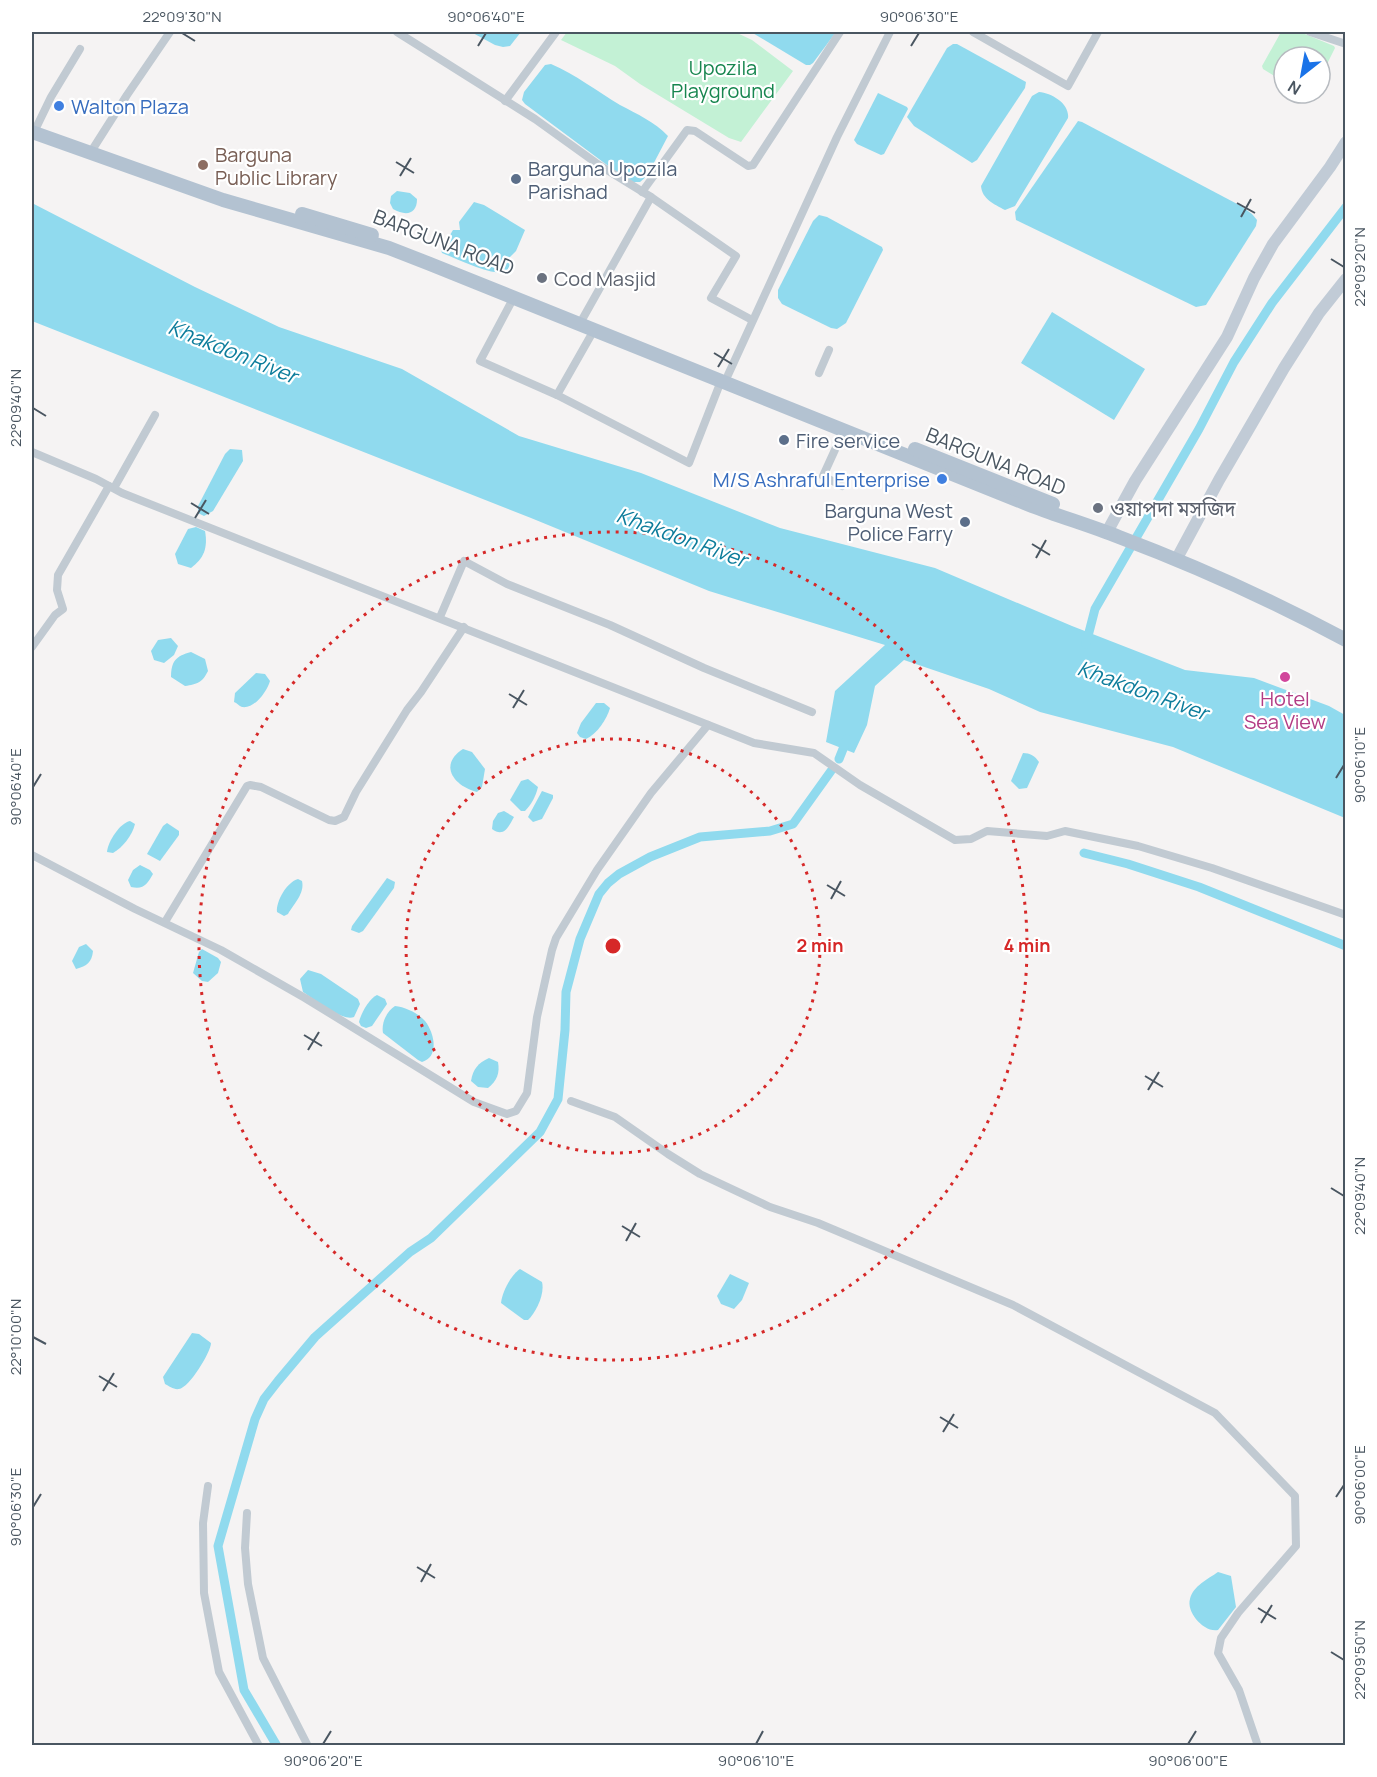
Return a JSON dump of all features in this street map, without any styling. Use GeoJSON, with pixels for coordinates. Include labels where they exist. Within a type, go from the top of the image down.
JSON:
{"type":"FeatureCollection","features":[{"type":"Feature","properties":{"kind":"main road","name":"BARGUNA ROAD"},"geometry":{"type":"LineString","coordinates":[[33,128],[259,203],[367,233],[583,318],[844,430],[1032,506],[1121,537],[1174,559],[1346,640]]}},
{"type":"Feature","properties":{"kind":"main road","name":"BARGUNA ROAD"},"geometry":{"type":"LineString","coordinates":[[33,128],[223,200],[389,248],[594,330],[1071,512],[1103,531]]}},
{"type":"Feature","properties":{"kind":"street"},"geometry":{"type":"LineString","coordinates":[[94,147],[170,32]]}},
{"type":"Feature","properties":{"kind":"street"},"geometry":{"type":"LineString","coordinates":[[397,32],[535,119],[599,165],[651,197],[736,256],[711,298],[752,320]]}},
{"type":"Feature","properties":{"kind":"street"},"geometry":{"type":"LineString","coordinates":[[505,101],[556,32]]}},
{"type":"Feature","properties":{"kind":"street"},"geometry":{"type":"LineString","coordinates":[[642,192],[687,130],[695,131],[748,166],[753,165],[840,32]]}},
{"type":"Feature","properties":{"kind":"street"},"geometry":{"type":"LineString","coordinates":[[514,297],[480,361],[556,395],[689,463],[724,378],[837,137],[890,32]]}},
{"type":"Feature","properties":{"kind":"street"},"geometry":{"type":"LineString","coordinates":[[973,32],[1068,86],[1098,32]]}},
{"type":"Feature","properties":{"kind":"street"},"geometry":{"type":"LineString","coordinates":[[1310,32],[1346,44]]}},
{"type":"Feature","properties":{"kind":"street"},"geometry":{"type":"LineString","coordinates":[[33,128],[80,49]]}},
{"type":"Feature","properties":{"kind":"street"},"geometry":{"type":"LineString","coordinates":[[1103,531],[1227,337],[1254,278],[1273,244],[1346,142]]}},
{"type":"Feature","properties":{"kind":"street"},"geometry":{"type":"LineString","coordinates":[[583,318],[651,197]]}},
{"type":"Feature","properties":{"kind":"street"},"geometry":{"type":"LineString","coordinates":[[1174,559],[1284,368],[1319,313],[1346,279]]}},
{"type":"Feature","properties":{"kind":"street"},"geometry":{"type":"LineString","coordinates":[[556,395],[594,330]]}},
{"type":"Feature","properties":{"kind":"street"},"geometry":{"type":"LineString","coordinates":[[819,373],[829,350]]}},
{"type":"Feature","properties":{"kind":"street"},"geometry":{"type":"LineString","coordinates":[[32,647],[55,615],[63,609],[57,590],[58,575],[155,415]]}},
{"type":"Feature","properties":{"kind":"street"},"geometry":{"type":"LineString","coordinates":[[842,486],[823,476],[844,430]]}},
{"type":"Feature","properties":{"kind":"street"},"geometry":{"type":"LineString","coordinates":[[32,452],[112,487],[754,743],[814,753],[860,785],[955,840],[971,839],[987,831],[1047,836],[1065,831],[1138,846],[1212,868],[1346,915]]}},
{"type":"Feature","properties":{"kind":"street"},"geometry":{"type":"LineString","coordinates":[[440,618],[464,561],[507,584],[610,625],[713,672],[812,711]]}},
{"type":"Feature","properties":{"kind":"street"},"geometry":{"type":"LineString","coordinates":[[165,922],[247,786],[261,787],[329,820],[344,817],[356,792],[407,710],[422,692],[464,627]]}},
{"type":"Feature","properties":{"kind":"street"},"geometry":{"type":"LineString","coordinates":[[32,855],[135,909],[221,950],[305,998],[474,1102],[507,1114],[516,1111],[527,1093],[537,1017],[556,938],[597,870],[651,793],[708,725]]}},
{"type":"Feature","properties":{"kind":"street"},"geometry":{"type":"LineString","coordinates":[[571,1101],[615,1117],[700,1174],[770,1207],[818,1223],[1012,1305],[1215,1413],[1295,1496],[1296,1546],[1238,1613],[1221,1638],[1218,1653],[1239,1690],[1258,1746]]}},
{"type":"Feature","properties":{"kind":"street"},"geometry":{"type":"LineString","coordinates":[[208,1486],[203,1522],[204,1593],[219,1672],[259,1746]]}},
{"type":"Feature","properties":{"kind":"street"},"geometry":{"type":"LineString","coordinates":[[247,1513],[245,1548],[248,1584],[263,1658],[308,1746]]}},
{"type":"Feature","properties":{"kind":"green space","name":"Upozila Playground"},"geometry":{"type":"Polygon","coordinates":[[[567,32],[735,32],[752,40],[793,71],[741,142],[729,138],[640,84],[615,66],[561,40],[567,32]]]}},
{"type":"Feature","properties":{"kind":"green space"},"geometry":{"type":"Polygon","coordinates":[[[1281,32],[1300,32],[1332,45],[1274,45],[1281,32]]]}},
{"type":"Feature","properties":{"kind":"green space"},"geometry":{"type":"Polygon","coordinates":[[[1272,48],[1272,75],[1262,66],[1272,48]]]}},
{"type":"Feature","properties":{"kind":"water"},"geometry":{"type":"Polygon","coordinates":[[[471,32],[521,32],[510,46],[503,47],[471,32]]]}},
{"type":"Feature","properties":{"kind":"water"},"geometry":{"type":"Polygon","coordinates":[[[751,32],[836,32],[813,63],[806,65],[751,32]]]}},
{"type":"Feature","properties":{"kind":"water"},"geometry":{"type":"Polygon","coordinates":[[[957,44],[1026,82],[1025,88],[977,160],[972,163],[914,126],[907,117],[947,48],[957,44]]]}},
{"type":"Feature","properties":{"kind":"water"},"geometry":{"type":"Polygon","coordinates":[[[551,64],[646,119],[668,136],[647,176],[640,182],[633,182],[611,168],[525,104],[522,100],[524,92],[545,65],[551,64]]]}},
{"type":"Feature","properties":{"kind":"water"},"geometry":{"type":"Polygon","coordinates":[[[1039,92],[1059,100],[1066,108],[1068,118],[1015,206],[1005,210],[986,198],[981,186],[1032,96],[1039,92]]]}},
{"type":"Feature","properties":{"kind":"water"},"geometry":{"type":"Polygon","coordinates":[[[878,93],[908,109],[884,154],[881,155],[857,144],[854,140],[878,93]]]}},
{"type":"Feature","properties":{"kind":"water"},"geometry":{"type":"Polygon","coordinates":[[[1078,121],[1241,206],[1257,220],[1256,226],[1206,305],[1196,307],[1016,220],[1015,212],[1078,121]]]}},
{"type":"Feature","properties":{"kind":"water"},"geometry":{"type":"Polygon","coordinates":[[[397,191],[410,193],[417,199],[413,211],[402,213],[393,209],[390,203],[391,196],[397,191]]]}},
{"type":"Feature","properties":{"kind":"water"},"geometry":{"type":"Polygon","coordinates":[[[474,202],[484,205],[525,230],[516,251],[509,258],[512,262],[506,272],[492,272],[442,253],[441,250],[453,230],[460,230],[459,222],[474,202]]]}},
{"type":"Feature","properties":{"kind":"water","name":"Khakdon River"},"geometry":{"type":"Polygon","coordinates":[[[32,203],[195,287],[279,327],[402,369],[519,436],[641,473],[780,528],[935,568],[1072,626],[1185,670],[1254,678],[1329,706],[1345,715],[1345,818],[1173,747],[1040,712],[989,689],[904,660],[875,686],[867,725],[854,753],[826,742],[835,691],[885,645],[709,591],[531,518],[32,321],[32,203]]]}},
{"type":"Feature","properties":{"kind":"water"},"geometry":{"type":"Polygon","coordinates":[[[819,215],[827,217],[882,247],[883,250],[846,323],[837,329],[782,304],[778,298],[778,290],[813,221],[819,215]]]}},
{"type":"Feature","properties":{"kind":"water"},"geometry":{"type":"Polygon","coordinates":[[[1052,312],[1145,369],[1114,420],[1021,363],[1052,312]]]}},
{"type":"Feature","properties":{"kind":"water"},"geometry":{"type":"Polygon","coordinates":[[[230,449],[242,450],[243,461],[213,511],[204,516],[198,513],[198,506],[225,454],[230,449]]]}},
{"type":"Feature","properties":{"kind":"water"},"geometry":{"type":"Polygon","coordinates":[[[196,527],[205,531],[206,543],[202,556],[191,568],[178,564],[175,554],[188,529],[196,527]]]}},
{"type":"Feature","properties":{"kind":"water"},"geometry":{"type":"Polygon","coordinates":[[[171,638],[178,646],[174,655],[164,663],[154,660],[151,651],[158,640],[171,638]]]}},
{"type":"Feature","properties":{"kind":"water"},"geometry":{"type":"Polygon","coordinates":[[[191,652],[205,659],[208,671],[199,682],[185,686],[171,677],[172,667],[178,657],[191,652]]]}},
{"type":"Feature","properties":{"kind":"water"},"geometry":{"type":"Polygon","coordinates":[[[256,673],[265,674],[270,681],[256,702],[247,707],[241,707],[234,702],[235,693],[256,673]]]}},
{"type":"Feature","properties":{"kind":"water"},"geometry":{"type":"Polygon","coordinates":[[[596,703],[604,703],[610,708],[607,717],[590,737],[586,739],[580,737],[577,733],[581,723],[596,703]]]}},
{"type":"Feature","properties":{"kind":"water"},"geometry":{"type":"Polygon","coordinates":[[[463,749],[472,752],[485,769],[482,787],[477,792],[456,780],[450,768],[455,755],[463,749]]]}},
{"type":"Feature","properties":{"kind":"water"},"geometry":{"type":"Polygon","coordinates":[[[1023,753],[1032,755],[1039,762],[1027,788],[1019,789],[1011,781],[1023,753]]]}},
{"type":"Feature","properties":{"kind":"water"},"geometry":{"type":"Polygon","coordinates":[[[528,779],[538,787],[529,806],[525,811],[521,811],[510,800],[521,781],[528,779]]]}},
{"type":"Feature","properties":{"kind":"water"},"geometry":{"type":"Polygon","coordinates":[[[542,791],[553,795],[553,798],[542,819],[533,822],[528,817],[542,791]]]}},
{"type":"Feature","properties":{"kind":"water"},"geometry":{"type":"Polygon","coordinates":[[[504,811],[514,817],[506,830],[500,832],[492,829],[493,821],[498,813],[504,811]]]}},
{"type":"Feature","properties":{"kind":"water"},"geometry":{"type":"Polygon","coordinates":[[[130,821],[135,824],[127,841],[113,853],[107,852],[115,833],[122,825],[130,821]]]}},
{"type":"Feature","properties":{"kind":"water"},"geometry":{"type":"Polygon","coordinates":[[[167,823],[179,831],[179,835],[160,861],[147,854],[167,823]]]}},
{"type":"Feature","properties":{"kind":"water"},"geometry":{"type":"Polygon","coordinates":[[[140,865],[153,874],[145,885],[139,888],[131,887],[128,880],[133,870],[140,865]]]}},
{"type":"Feature","properties":{"kind":"water"},"geometry":{"type":"Polygon","coordinates":[[[387,878],[395,882],[394,888],[363,931],[359,933],[351,930],[352,926],[387,878]]]}},
{"type":"Feature","properties":{"kind":"water"},"geometry":{"type":"Polygon","coordinates":[[[298,879],[303,885],[300,894],[288,914],[284,916],[277,912],[278,903],[286,888],[298,879]]]}},
{"type":"Feature","properties":{"kind":"water"},"geometry":{"type":"Polygon","coordinates":[[[86,944],[93,951],[90,961],[76,969],[72,961],[79,947],[86,944]]]}},
{"type":"Feature","properties":{"kind":"water"},"geometry":{"type":"Polygon","coordinates":[[[202,949],[221,962],[218,973],[208,982],[202,981],[193,973],[202,949]]]}},
{"type":"Feature","properties":{"kind":"water"},"geometry":{"type":"Polygon","coordinates":[[[308,970],[321,974],[358,999],[360,1004],[354,1017],[349,1018],[335,1013],[303,992],[300,979],[308,970]]]}},
{"type":"Feature","properties":{"kind":"water"},"geometry":{"type":"Polygon","coordinates":[[[377,995],[385,999],[387,1004],[372,1026],[366,1028],[361,1026],[359,1022],[363,1011],[377,995]]]}},
{"type":"Feature","properties":{"kind":"water"},"geometry":{"type":"Polygon","coordinates":[[[395,1006],[415,1013],[428,1026],[434,1044],[428,1059],[422,1062],[418,1060],[383,1033],[385,1018],[395,1006]]]}},
{"type":"Feature","properties":{"kind":"water"},"geometry":{"type":"Polygon","coordinates":[[[489,1058],[498,1062],[497,1076],[488,1088],[478,1087],[471,1081],[473,1073],[479,1064],[489,1058]]]}},
{"type":"Feature","properties":{"kind":"water"},"geometry":{"type":"Polygon","coordinates":[[[520,1269],[542,1282],[543,1287],[539,1302],[528,1320],[524,1320],[501,1303],[513,1275],[520,1269]]]}},
{"type":"Feature","properties":{"kind":"water"},"geometry":{"type":"Polygon","coordinates":[[[730,1274],[749,1283],[742,1300],[734,1309],[721,1304],[717,1296],[730,1274]]]}},
{"type":"Feature","properties":{"kind":"water"},"geometry":{"type":"Polygon","coordinates":[[[192,1333],[199,1334],[211,1343],[210,1348],[199,1369],[188,1383],[179,1389],[173,1388],[165,1384],[163,1377],[192,1333]]]}},
{"type":"Feature","properties":{"kind":"water"},"geometry":{"type":"Polygon","coordinates":[[[1218,1572],[1231,1576],[1236,1607],[1218,1630],[1213,1630],[1197,1621],[1189,1604],[1194,1590],[1218,1572]]]}},
{"type":"Feature","properties":{"kind":"waterway"},"geometry":{"type":"LineString","coordinates":[[1086,644],[1095,609],[1199,429],[1234,362],[1272,303],[1346,207]]}},
{"type":"Feature","properties":{"kind":"waterway"},"geometry":{"type":"LineString","coordinates":[[839,759],[847,739]]}},
{"type":"Feature","properties":{"kind":"waterway"},"geometry":{"type":"LineString","coordinates":[[277,1746],[244,1690],[218,1546],[255,1419],[264,1399],[315,1337],[410,1252],[431,1238],[540,1132],[558,1099],[565,1030],[566,992],[580,939],[599,894],[608,883],[619,874],[650,857],[700,837],[770,831],[793,824],[831,771]]}},
{"type":"Feature","properties":{"kind":"waterway"},"geometry":{"type":"LineString","coordinates":[[1084,853],[1128,864],[1199,887],[1346,946]]}},
{"type":"Feature","properties":{"kind":"place","name":"Walton Plaza"},"geometry":{"type":"Point","coordinates":[59,106]}},
{"type":"Feature","properties":{"kind":"place","name":"Barguna Public Library"},"geometry":{"type":"Point","coordinates":[203,165]}},
{"type":"Feature","properties":{"kind":"place","name":"Barguna Upozila Parishad"},"geometry":{"type":"Point","coordinates":[516,179]}},
{"type":"Feature","properties":{"kind":"place","name":"Cod Masjid"},"geometry":{"type":"Point","coordinates":[542,278]}},
{"type":"Feature","properties":{"kind":"place","name":"Fire service"},"geometry":{"type":"Point","coordinates":[784,440]}},
{"type":"Feature","properties":{"kind":"place","name":"M/S Ashraful Enterprise"},"geometry":{"type":"Point","coordinates":[942,479]}},
{"type":"Feature","properties":{"kind":"place","name":"ওয়াপদা মসজিদ"},"geometry":{"type":"Point","coordinates":[1098,508]}},
{"type":"Feature","properties":{"kind":"place","name":"Barguna West Police Farry"},"geometry":{"type":"Point","coordinates":[965,522]}},
{"type":"Feature","properties":{"kind":"place","name":"Hotel Sea View"},"geometry":{"type":"Point","coordinates":[1285,677]}}]}
